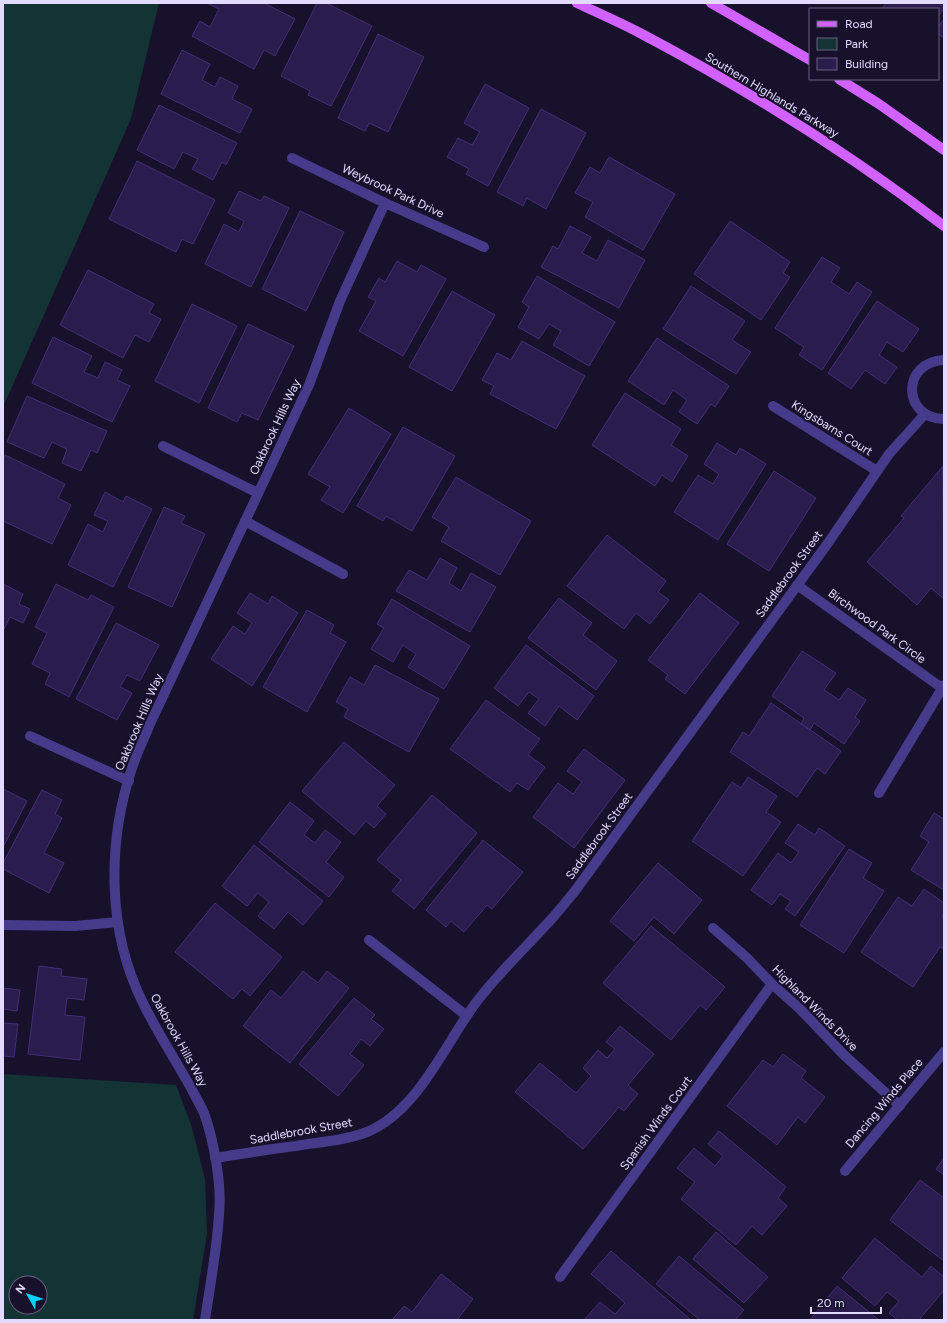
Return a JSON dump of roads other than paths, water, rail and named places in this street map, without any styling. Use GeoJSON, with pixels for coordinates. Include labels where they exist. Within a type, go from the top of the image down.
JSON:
{"type":"FeatureCollection","features":[{"type":"Feature","properties":{"kind":"main road","name":"Southern Highlands Parkway"},"geometry":{"type":"LineString","coordinates":[[577,3],[639,32],[778,111],[847,156],[944,226]]}},
{"type":"Feature","properties":{"kind":"main road"},"geometry":{"type":"LineString","coordinates":[[711,3],[809,59]]}},
{"type":"Feature","properties":{"kind":"main road"},"geometry":{"type":"LineString","coordinates":[[841,80],[879,104],[944,150]]}},
{"type":"Feature","properties":{"kind":"street","name":"Weybrook Park Drive"},"geometry":{"type":"LineString","coordinates":[[292,158],[385,203],[484,247]]}},
{"type":"Feature","properties":{"kind":"street","name":"Oakbrook Hills Way"},"geometry":{"type":"LineString","coordinates":[[205,1320],[220,1213],[215,1158],[204,1112],[142,1002],[124,957],[114,892],[116,850],[122,805],[132,767],[150,724],[309,385],[340,301],[385,203]]}},
{"type":"Feature","properties":{"kind":"street"},"geometry":{"type":"LineString","coordinates":[[944,360],[936,360],[927,363],[919,370],[914,378],[912,388],[913,398],[918,407],[925,414],[934,418],[944,419]]}},
{"type":"Feature","properties":{"kind":"street","name":"Kingsbarns Court"},"geometry":{"type":"LineString","coordinates":[[773,406],[877,472]]}},
{"type":"Feature","properties":{"kind":"street","name":"Saddlebrook Street"},"geometry":{"type":"LineString","coordinates":[[215,1158],[348,1137],[367,1132],[396,1113],[413,1096],[439,1061],[467,1016],[500,973],[546,925],[575,891],[828,543],[889,454],[925,414]]}},
{"type":"Feature","properties":{"kind":"street"},"geometry":{"type":"LineString","coordinates":[[162,446],[258,493]]}},
{"type":"Feature","properties":{"kind":"street"},"geometry":{"type":"LineString","coordinates":[[245,521],[343,574]]}},
{"type":"Feature","properties":{"kind":"street","name":"Birchwood Park Circle"},"geometry":{"type":"LineString","coordinates":[[797,585],[943,687],[879,793]]}},
{"type":"Feature","properties":{"kind":"street"},"geometry":{"type":"LineString","coordinates":[[30,736],[129,781]]}},
{"type":"Feature","properties":{"kind":"street"},"geometry":{"type":"LineString","coordinates":[[3,925],[75,926],[118,922]]}},
{"type":"Feature","properties":{"kind":"street","name":"Highland Winds Drive"},"geometry":{"type":"LineString","coordinates":[[714,928],[800,1009],[844,1055],[900,1106]]}},
{"type":"Feature","properties":{"kind":"street"},"geometry":{"type":"LineString","coordinates":[[369,940],[467,1016]]}},
{"type":"Feature","properties":{"kind":"street","name":"Spanish Winds Court"},"geometry":{"type":"LineString","coordinates":[[560,1276],[772,984]]}},
{"type":"Feature","properties":{"kind":"street","name":"Dancing Winds Place"},"geometry":{"type":"LineString","coordinates":[[845,1171],[944,1052]]}}]}
